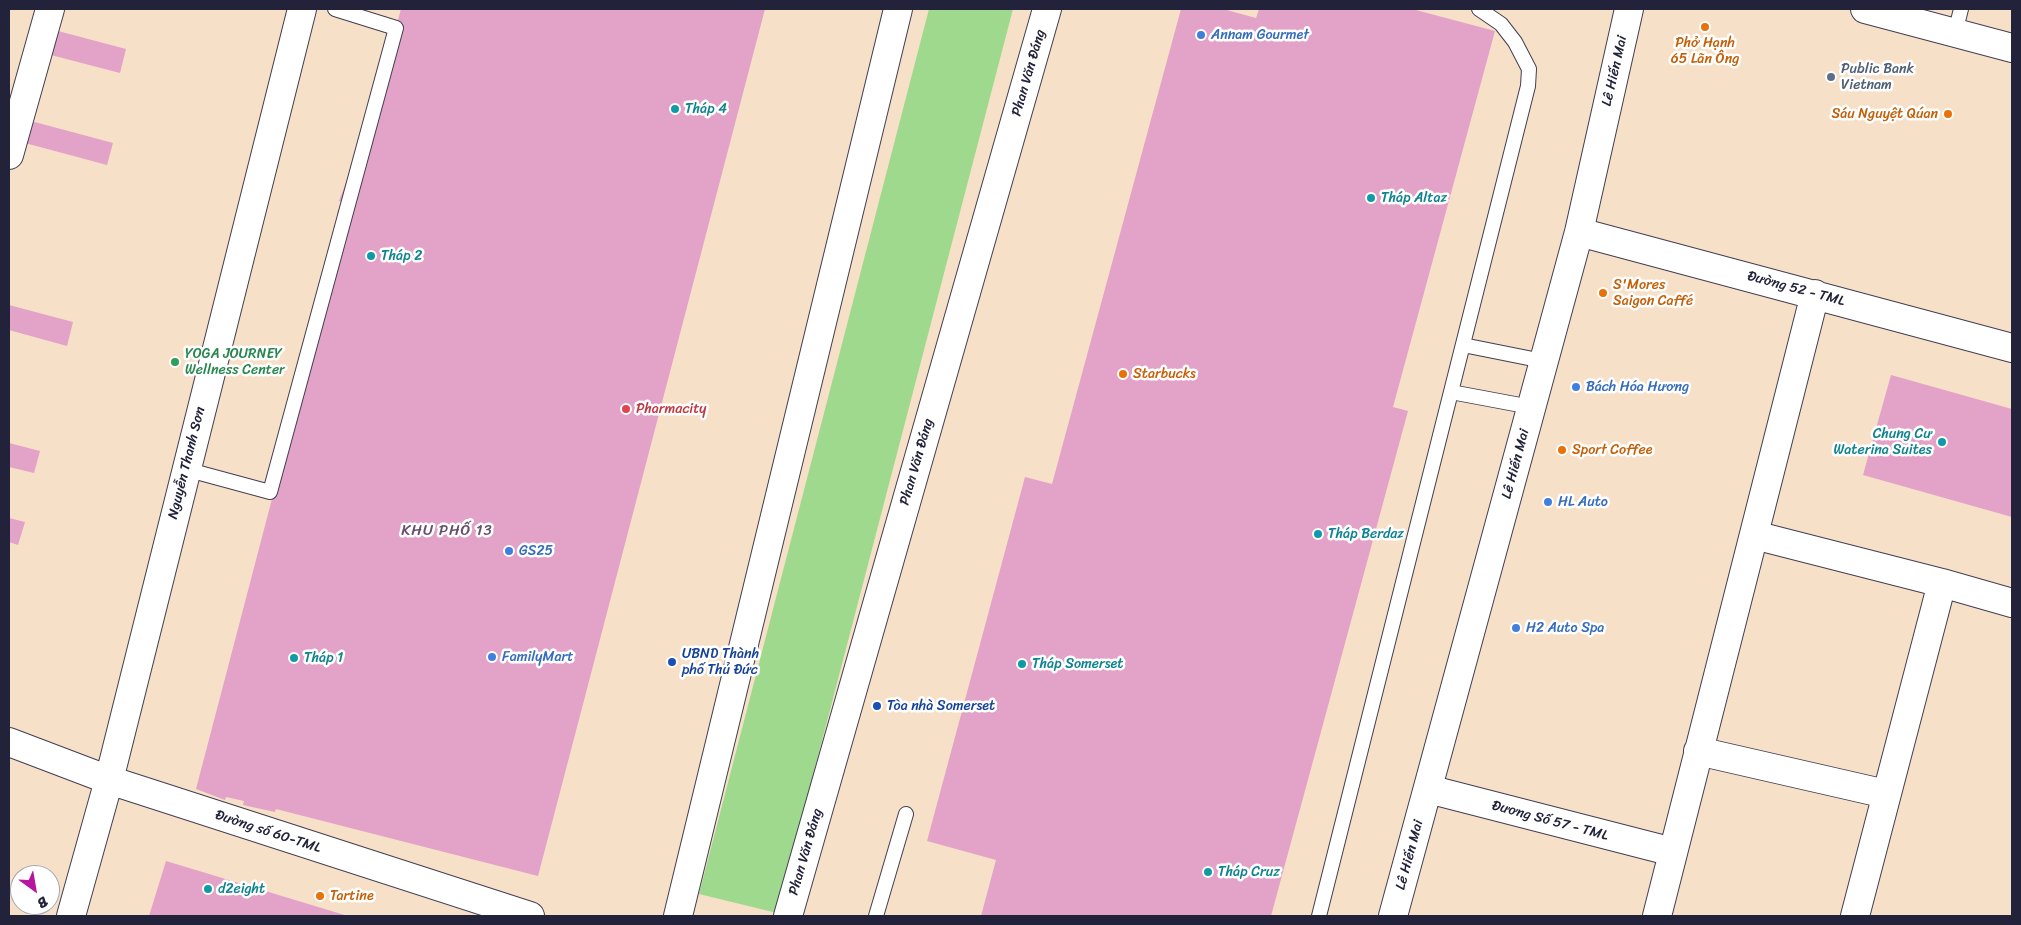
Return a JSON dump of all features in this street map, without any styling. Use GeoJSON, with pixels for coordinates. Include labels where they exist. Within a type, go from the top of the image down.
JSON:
{"type":"FeatureCollection","features":[{"type":"Feature","properties":{"kind":"street"},"geometry":{"type":"LineString","coordinates":[[9,156],[50,9]]}},
{"type":"Feature","properties":{"kind":"street","name":"Nguyễn Thanh Sơn"},"geometry":{"type":"LineString","coordinates":[[71,916],[109,780],[302,9]]}},
{"type":"Feature","properties":{"kind":"street"},"geometry":{"type":"LineString","coordinates":[[678,916],[898,9]]}},
{"type":"Feature","properties":{"kind":"street","name":"Phan Văn Đáng"},"geometry":{"type":"LineString","coordinates":[[788,916],[1047,9]]}},
{"type":"Feature","properties":{"kind":"street","name":"Lê Hiến Mai"},"geometry":{"type":"LineString","coordinates":[[1393,916],[1578,232],[1629,9]]}},
{"type":"Feature","properties":{"kind":"street"},"geometry":{"type":"LineString","coordinates":[[1864,9],[1958,21],[2012,48]]}},
{"type":"Feature","properties":{"kind":"street","name":"Đường 52 - TML"},"geometry":{"type":"LineString","coordinates":[[1578,232],[2012,348]]}},
{"type":"Feature","properties":{"kind":"street"},"geometry":{"type":"LineString","coordinates":[[1657,916],[1815,294]]}},
{"type":"Feature","properties":{"kind":"street"},"geometry":{"type":"LineString","coordinates":[[1754,535],[2012,603]]}},
{"type":"Feature","properties":{"kind":"street"},"geometry":{"type":"LineString","coordinates":[[1855,916],[1942,583]]}},
{"type":"Feature","properties":{"kind":"street","name":"Đường số 60-TML"},"geometry":{"type":"LineString","coordinates":[[9,742],[109,780],[530,916]]}},
{"type":"Feature","properties":{"kind":"street"},"geometry":{"type":"LineString","coordinates":[[1698,751],[1886,794]]}},
{"type":"Feature","properties":{"kind":"street","name":"Đương Số 57 - TML"},"geometry":{"type":"LineString","coordinates":[[1428,789],[1673,852]]}},
{"type":"Feature","properties":{"kind":"lane"},"geometry":{"type":"LineString","coordinates":[[186,469],[270,492],[396,28],[335,9]]}},
{"type":"Feature","properties":{"kind":"lane"},"geometry":{"type":"LineString","coordinates":[[1319,916],[1528,86],[1529,70],[1524,55],[1508,31],[1479,9]]}},
{"type":"Feature","properties":{"kind":"lane"},"geometry":{"type":"LineString","coordinates":[[1463,344],[1543,361]]}},
{"type":"Feature","properties":{"kind":"lane"},"geometry":{"type":"LineString","coordinates":[[1451,392],[1531,407]]}},
{"type":"Feature","properties":{"kind":"lane"},"geometry":{"type":"LineString","coordinates":[[876,916],[906,814]]}},
{"type":"Feature","properties":{"kind":"green space"},"geometry":{"type":"Polygon","coordinates":[[[929,9],[1013,9],[777,913],[699,894],[929,9]]]}},
{"type":"Feature","properties":{"kind":"building"},"geometry":{"type":"Polygon","coordinates":[[[401,9],[765,9],[538,876],[276,809],[275,812],[243,805],[244,801],[226,797],[225,800],[196,789],[327,289],[338,210],[347,212],[349,204],[339,201],[374,109],[401,9]]]}},
{"type":"Feature","properties":{"kind":"building"},"geometry":{"type":"Polygon","coordinates":[[[1181,9],[1223,9],[1256,18],[1259,9],[1412,9],[1495,31],[1393,407],[1408,411],[1271,916],[981,916],[996,860],[927,841],[1025,477],[1052,484],[1181,9]]]}},
{"type":"Feature","properties":{"kind":"building"},"geometry":{"type":"Polygon","coordinates":[[[58,31],[126,49],[120,73],[51,55],[58,31]]]}},
{"type":"Feature","properties":{"kind":"building"},"geometry":{"type":"Polygon","coordinates":[[[31,121],[113,143],[107,165],[25,143],[31,121]]]}},
{"type":"Feature","properties":{"kind":"building"},"geometry":{"type":"Polygon","coordinates":[[[9,305],[73,322],[67,346],[9,330],[9,305]]]}},
{"type":"Feature","properties":{"kind":"building","name":"Chung Cư Waterina Suites"},"geometry":{"type":"Polygon","coordinates":[[[1891,375],[2012,409],[2012,517],[1863,475],[1891,375]]]}},
{"type":"Feature","properties":{"kind":"building"},"geometry":{"type":"Polygon","coordinates":[[[9,443],[40,451],[34,473],[9,467],[9,443]]]}},
{"type":"Feature","properties":{"kind":"building"},"geometry":{"type":"Polygon","coordinates":[[[9,518],[25,522],[18,545],[9,542],[9,518]]]}},
{"type":"Feature","properties":{"kind":"building","name":"d2eight"},"geometry":{"type":"Polygon","coordinates":[[[166,861],[348,916],[149,916],[166,861]]]}},
{"type":"Feature","properties":{"kind":"place","name":"Phở Hạnh 65 Lãn Ông"},"geometry":{"type":"Point","coordinates":[1705,27]}},
{"type":"Feature","properties":{"kind":"place","name":"Annam Gourmet"},"geometry":{"type":"Point","coordinates":[1201,35]}},
{"type":"Feature","properties":{"kind":"place","name":"Public Bank Vietnam"},"geometry":{"type":"Point","coordinates":[1831,77]}},
{"type":"Feature","properties":{"kind":"place","name":"Tháp 4"},"geometry":{"type":"Point","coordinates":[675,109]}},
{"type":"Feature","properties":{"kind":"place","name":"Sáu Nguyệt Qúan"},"geometry":{"type":"Point","coordinates":[1948,114]}},
{"type":"Feature","properties":{"kind":"place","name":"Tháp Altaz"},"geometry":{"type":"Point","coordinates":[1371,198]}},
{"type":"Feature","properties":{"kind":"place","name":"Tháp 2"},"geometry":{"type":"Point","coordinates":[371,256]}},
{"type":"Feature","properties":{"kind":"place","name":"S'Mores Saigon Caffé"},"geometry":{"type":"Point","coordinates":[1603,293]}},
{"type":"Feature","properties":{"kind":"place","name":"YOGA JOURNEY Wellness Center"},"geometry":{"type":"Point","coordinates":[175,362]}},
{"type":"Feature","properties":{"kind":"place","name":"Starbucks"},"geometry":{"type":"Point","coordinates":[1123,374]}},
{"type":"Feature","properties":{"kind":"place","name":"Bách Hóa Hương"},"geometry":{"type":"Point","coordinates":[1576,387]}},
{"type":"Feature","properties":{"kind":"place","name":"Pharmacity"},"geometry":{"type":"Point","coordinates":[626,409]}},
{"type":"Feature","properties":{"kind":"place","name":"Chung Cư Waterina Suites"},"geometry":{"type":"Point","coordinates":[1942,442]}},
{"type":"Feature","properties":{"kind":"place","name":"Sport Coffee"},"geometry":{"type":"Point","coordinates":[1562,450]}},
{"type":"Feature","properties":{"kind":"place","name":"HL Auto"},"geometry":{"type":"Point","coordinates":[1548,502]}},
{"type":"Feature","properties":{"kind":"place","name":"Tháp Berdaz"},"geometry":{"type":"Point","coordinates":[1318,534]}},
{"type":"Feature","properties":{"kind":"place","name":"GS25"},"geometry":{"type":"Point","coordinates":[509,551]}},
{"type":"Feature","properties":{"kind":"place","name":"H2 Auto Spa"},"geometry":{"type":"Point","coordinates":[1516,628]}},
{"type":"Feature","properties":{"kind":"place","name":"FamilyMart"},"geometry":{"type":"Point","coordinates":[492,657]}},
{"type":"Feature","properties":{"kind":"place","name":"Tháp 1"},"geometry":{"type":"Point","coordinates":[294,658]}},
{"type":"Feature","properties":{"kind":"place","name":"UBND Thành phố Thủ Đức"},"geometry":{"type":"Point","coordinates":[672,662]}},
{"type":"Feature","properties":{"kind":"place","name":"Tháp Somerset"},"geometry":{"type":"Point","coordinates":[1022,664]}},
{"type":"Feature","properties":{"kind":"place","name":"Tòa nhà Somerset"},"geometry":{"type":"Point","coordinates":[877,706]}},
{"type":"Feature","properties":{"kind":"place","name":"Tháp Cruz"},"geometry":{"type":"Point","coordinates":[1208,872]}},
{"type":"Feature","properties":{"kind":"place","name":"d2eight"},"geometry":{"type":"Point","coordinates":[208,889]}},
{"type":"Feature","properties":{"kind":"place","name":"Tartine"},"geometry":{"type":"Point","coordinates":[320,896]}},
{"type":"Feature","properties":{"kind":"district","name":"KHU PHỐ 13"},"geometry":{"type":"Point","coordinates":[447,531]}}]}
